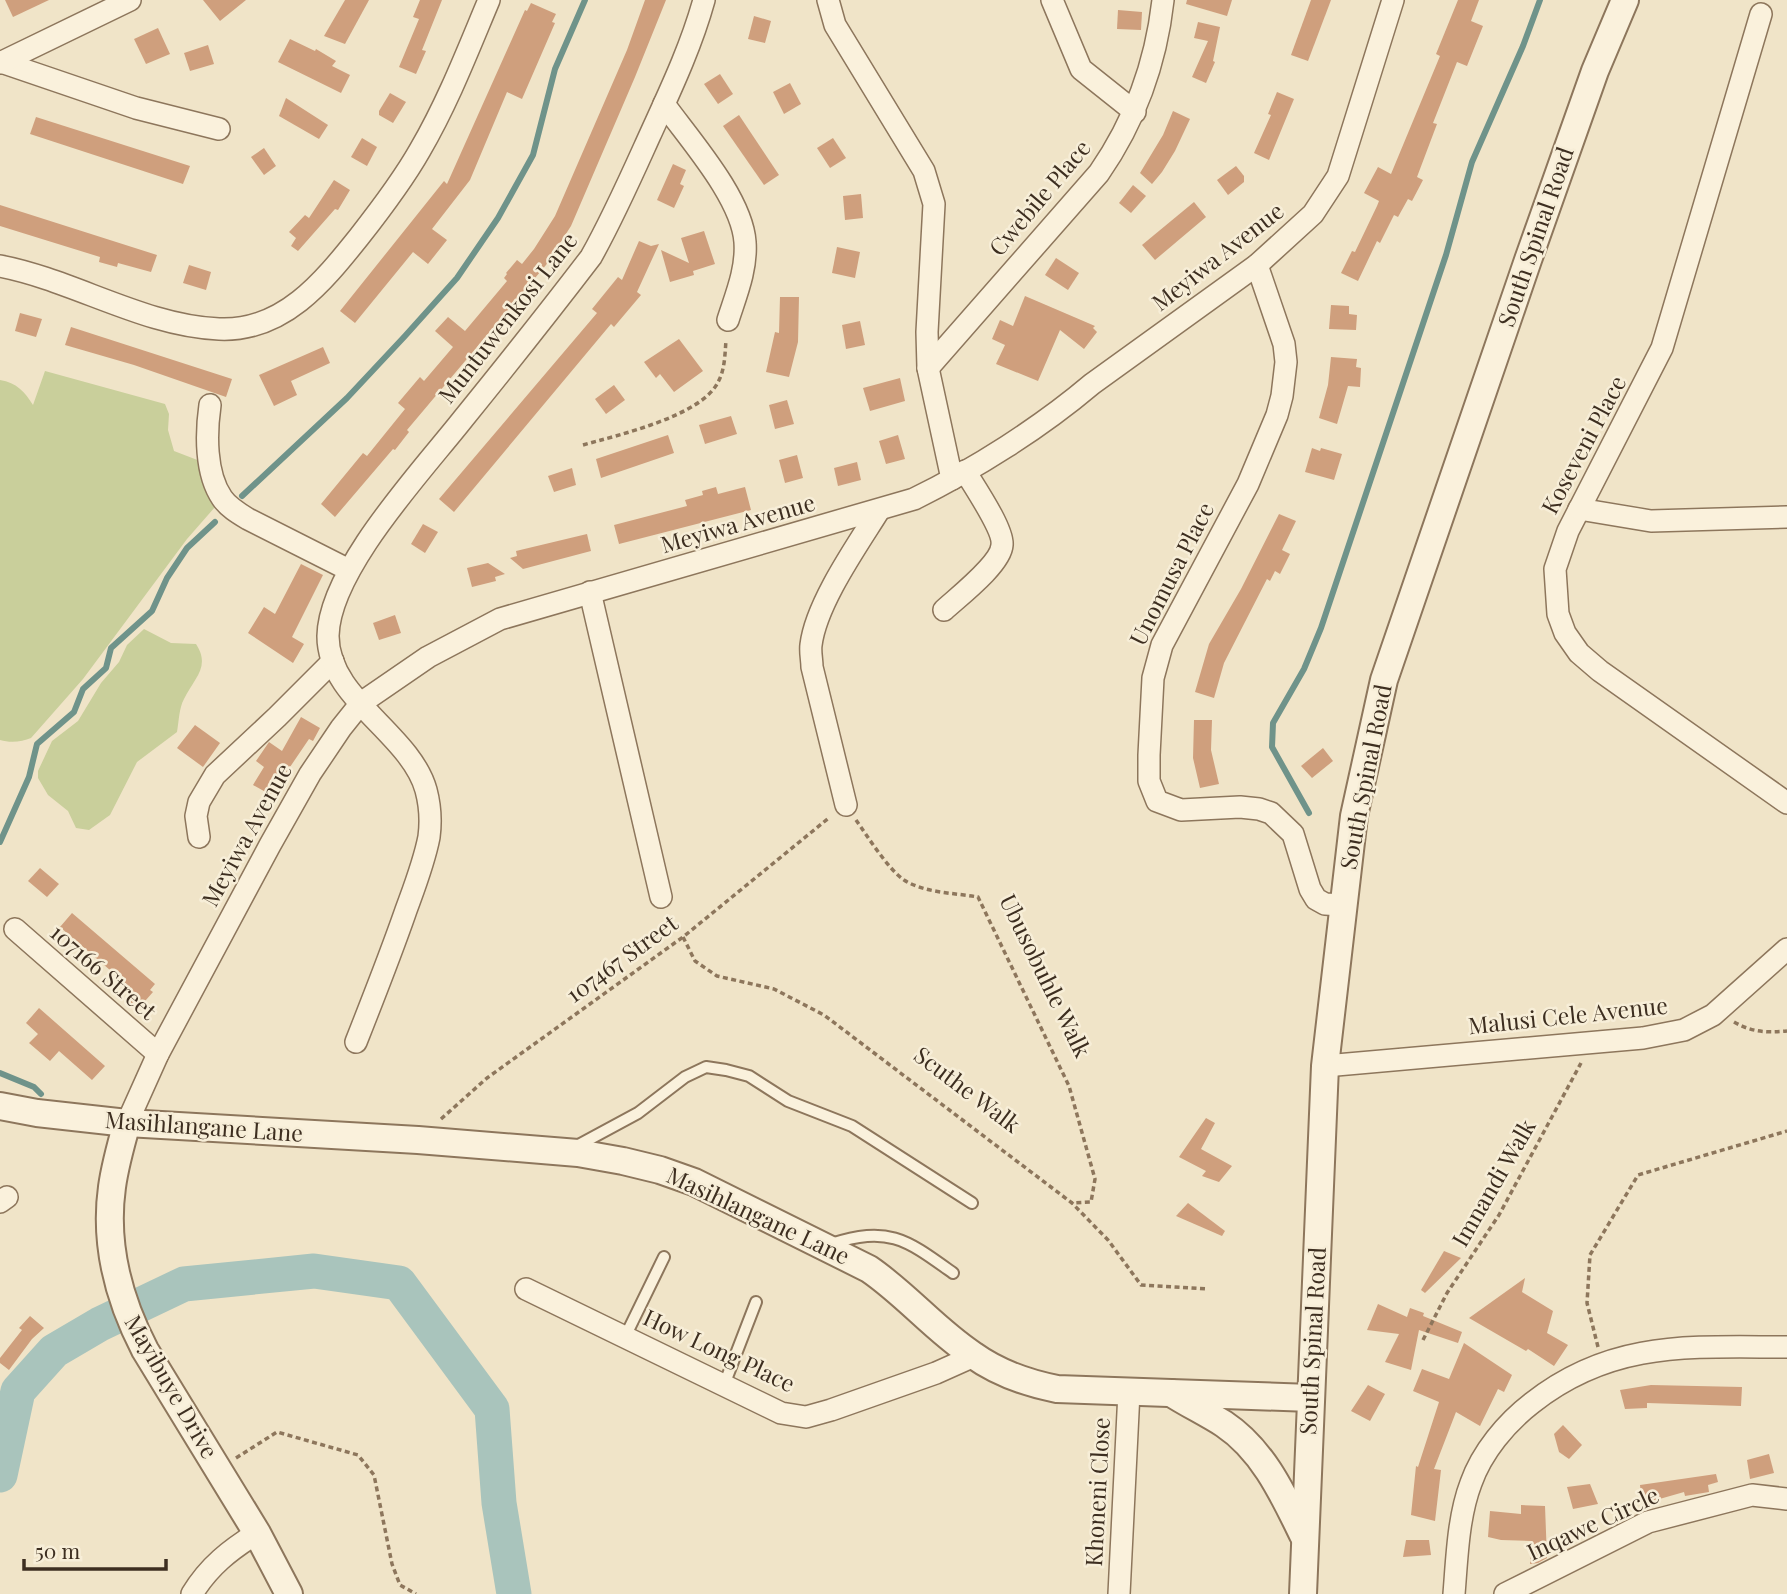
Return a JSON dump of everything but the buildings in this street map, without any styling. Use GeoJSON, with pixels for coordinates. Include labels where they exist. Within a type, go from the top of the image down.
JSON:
{"type":"FeatureCollection","features":[{"type":"Feature","properties":{"kind":"street"},"geometry":{"type":"LineString","coordinates":[[1,63],[130,0]]}},
{"type":"Feature","properties":{"kind":"street"},"geometry":{"type":"LineString","coordinates":[[0,266],[191,326],[233,329],[271,320],[311,293],[334,270],[388,199],[420,150],[447,99],[489,0]]}},
{"type":"Feature","properties":{"kind":"street","name":"Muntuwenkosi Lane"},"geometry":{"type":"LineString","coordinates":[[356,1041],[420,870],[429,835],[430,813],[425,788],[413,764],[341,678],[333,661],[328,639],[330,618],[349,570],[403,494],[591,257],[607,229],[664,104],[698,24],[704,0]]}},
{"type":"Feature","properties":{"kind":"street"},"geometry":{"type":"LineString","coordinates":[[828,0],[835,25],[924,172],[934,204],[927,321],[929,368],[959,475],[999,531],[1003,544],[998,558],[944,610]]}},
{"type":"Feature","properties":{"kind":"street"},"geometry":{"type":"LineString","coordinates":[[1052,0],[1081,69],[1135,111]]}},
{"type":"Feature","properties":{"kind":"street","name":"Cwebile Place"},"geometry":{"type":"LineString","coordinates":[[929,368],[1099,173],[1116,149],[1135,111],[1155,51],[1163,0]]}},
{"type":"Feature","properties":{"kind":"street","name":"Meyiwa Avenue"},"geometry":{"type":"LineString","coordinates":[[127,1123],[158,1054],[310,774],[361,703],[428,657],[460,638],[500,620],[878,512],[915,499],[959,475],[1066,405],[1091,384],[1258,265],[1313,214],[1338,176],[1350,144],[1393,0]]}},
{"type":"Feature","properties":{"kind":"street","name":"South Spinal Road"},"geometry":{"type":"LineString","coordinates":[[1303,1594],[1325,1066],[1354,816],[1384,680],[1554,184],[1595,71],[1625,0]]}},
{"type":"Feature","properties":{"kind":"street","name":"Koseveni Place"},"geometry":{"type":"LineString","coordinates":[[1761,14],[1662,348],[1579,509],[1560,552],[1555,569],[1555,587],[1558,614],[1565,633],[1579,653],[1600,671],[1787,803]]}},
{"type":"Feature","properties":{"kind":"street"},"geometry":{"type":"LineString","coordinates":[[1,63],[136,108],[219,129]]}},
{"type":"Feature","properties":{"kind":"street"},"geometry":{"type":"LineString","coordinates":[[664,104],[726,190],[739,215],[745,242],[742,274],[728,320]]}},
{"type":"Feature","properties":{"kind":"street","name":"Unomusa Place"},"geometry":{"type":"LineString","coordinates":[[1258,265],[1284,344],[1286,362],[1282,397],[1248,484],[1162,645],[1153,678],[1149,781],[1157,801],[1168,807],[1194,810],[1240,807],[1271,813],[1293,835],[1310,889],[1316,899],[1325,904],[1342,905]]}},
{"type":"Feature","properties":{"kind":"street"},"geometry":{"type":"LineString","coordinates":[[210,405],[208,445],[215,486],[223,499],[235,511],[349,570]]}},
{"type":"Feature","properties":{"kind":"street"},"geometry":{"type":"LineString","coordinates":[[1579,509],[1651,521],[1787,517]]}},
{"type":"Feature","properties":{"kind":"street"},"geometry":{"type":"LineString","coordinates":[[846,804],[812,667],[811,648],[823,606],[878,512]]}},
{"type":"Feature","properties":{"kind":"street"},"geometry":{"type":"LineString","coordinates":[[590,593],[661,897]]}},
{"type":"Feature","properties":{"kind":"street"},"geometry":{"type":"LineString","coordinates":[[199,837],[196,816],[199,802],[215,775],[333,661]]}},
{"type":"Feature","properties":{"kind":"street","name":"107166 Street"},"geometry":{"type":"LineString","coordinates":[[15,929],[158,1054]]}},
{"type":"Feature","properties":{"kind":"street","name":"Malusi Cele Avenue"},"geometry":{"type":"LineString","coordinates":[[1325,1066],[1643,1038],[1684,1030],[1717,1012],[1787,949]]}},
{"type":"Feature","properties":{"kind":"street","name":"Masihlangane Lane"},"geometry":{"type":"LineString","coordinates":[[0,1106],[127,1123],[418,1140],[566,1152],[660,1170],[694,1182],[869,1269],[894,1286],[945,1334],[974,1356],[1029,1383],[1057,1389],[1311,1398]]}},
{"type":"Feature","properties":{"kind":"street","name":"Mayibuye Drive"},"geometry":{"type":"LineString","coordinates":[[127,1123],[111,1188],[114,1261],[120,1291],[145,1350],[257,1533],[289,1594]]}},
{"type":"Feature","properties":{"kind":"street","name":"How Long Place"},"geometry":{"type":"LineString","coordinates":[[526,1289],[781,1413],[806,1416],[936,1373],[974,1356]]}},
{"type":"Feature","properties":{"kind":"street"},"geometry":{"type":"LineString","coordinates":[[1454,1594],[1461,1525],[1470,1483],[1486,1454],[1514,1417],[1554,1386],[1602,1362],[1628,1355],[1673,1349],[1787,1348]]}},
{"type":"Feature","properties":{"kind":"street","name":"Khoneni Close"},"geometry":{"type":"LineString","coordinates":[[1119,1594],[1129,1392]]}},
{"type":"Feature","properties":{"kind":"street"},"geometry":{"type":"LineString","coordinates":[[1170,1392],[1224,1424],[1256,1453],[1278,1486],[1304,1537]]}},
{"type":"Feature","properties":{"kind":"street","name":"Inqawe Circle"},"geometry":{"type":"LineString","coordinates":[[1505,1594],[1648,1522],[1752,1495],[1787,1499]]}},
{"type":"Feature","properties":{"kind":"street"},"geometry":{"type":"LineString","coordinates":[[191,1594],[212,1566],[229,1550],[257,1533]]}},
{"type":"Feature","properties":{"kind":"lane"},"geometry":{"type":"LineString","coordinates":[[566,1152],[638,1113],[685,1077],[706,1068],[726,1070],[749,1076],[788,1101],[852,1126],[972,1203]]}},
{"type":"Feature","properties":{"kind":"lane"},"geometry":{"type":"LineString","coordinates":[[825,1246],[856,1237],[895,1237],[911,1243],[953,1273]]}},
{"type":"Feature","properties":{"kind":"lane"},"geometry":{"type":"LineString","coordinates":[[625,1337],[664,1258]]}},
{"type":"Feature","properties":{"kind":"lane"},"geometry":{"type":"LineString","coordinates":[[724,1385],[756,1302]]}},
{"type":"Feature","properties":{"kind":"path"},"geometry":{"type":"LineString","coordinates":[[583,445],[660,422],[707,396],[718,383],[724,361],[728,320]]}},
{"type":"Feature","properties":{"kind":"path","name":"107467 Street"},"geometry":{"type":"LineString","coordinates":[[418,1140],[487,1078],[684,937],[846,804]]}},
{"type":"Feature","properties":{"kind":"path","name":"Ubusobuhle Walk"},"geometry":{"type":"LineString","coordinates":[[846,804],[893,869],[905,880],[931,890],[978,897],[1069,1086],[1095,1179],[1091,1202],[1072,1203]]}},
{"type":"Feature","properties":{"kind":"path","name":"Scuthe Walk"},"geometry":{"type":"LineString","coordinates":[[684,937],[695,961],[717,976],[774,989],[824,1015],[1072,1203],[1108,1240],[1142,1285],[1208,1289]]}},
{"type":"Feature","properties":{"kind":"path"},"geometry":{"type":"LineString","coordinates":[[1717,1012],[1746,1028],[1768,1033],[1787,1031]]}},
{"type":"Feature","properties":{"kind":"path","name":"Imnandi Walk"},"geometry":{"type":"LineString","coordinates":[[1423,1340],[1447,1293],[1499,1215],[1568,1090],[1591,1042]]}},
{"type":"Feature","properties":{"kind":"path"},"geometry":{"type":"LineString","coordinates":[[1602,1362],[1587,1303],[1590,1255],[1638,1175],[1787,1130]]}},
{"type":"Feature","properties":{"kind":"path"},"geometry":{"type":"LineString","coordinates":[[219,1469],[277,1432],[358,1455],[374,1475],[392,1564],[400,1585],[416,1594]]}},
{"type":"Feature","properties":{"kind":"green space"},"geometry":{"type":"Polygon","coordinates":[[[45,371],[165,404],[174,451],[200,461],[215,507],[187,539],[83,679],[31,738],[8,742],[0,740],[0,380],[20,388],[33,405],[45,371]]]}},
{"type":"Feature","properties":{"kind":"green space"},"geometry":{"type":"Polygon","coordinates":[[[144,629],[171,643],[196,644],[202,659],[199,672],[182,703],[177,732],[137,762],[110,815],[89,830],[76,828],[68,811],[48,795],[38,778],[38,771],[52,741],[78,721],[101,683],[119,662],[127,645],[144,629]]]}},
{"type":"Feature","properties":{"kind":"waterway"},"geometry":{"type":"LineString","coordinates":[[242,496],[347,398],[457,278],[498,218],[533,155],[555,69],[585,0]]}},
{"type":"Feature","properties":{"kind":"waterway"},"geometry":{"type":"LineString","coordinates":[[1309,813],[1272,747],[1273,723],[1304,669],[1321,628],[1446,255],[1472,162],[1523,46],[1540,0]]}},
{"type":"Feature","properties":{"kind":"waterway"},"geometry":{"type":"LineString","coordinates":[[0,842],[29,777],[37,744],[74,712],[83,689],[106,668],[111,648],[152,611],[167,578],[187,548],[215,522]]}},
{"type":"Feature","properties":{"kind":"waterway"},"geometry":{"type":"LineString","coordinates":[[0,1073],[34,1087],[41,1094]]}},
{"type":"Feature","properties":{"kind":"waterway"},"geometry":{"type":"LineString","coordinates":[[0,1475],[18,1391],[54,1351],[100,1324],[184,1284],[314,1271],[399,1283],[492,1409],[499,1503],[514,1594]]}}]}
